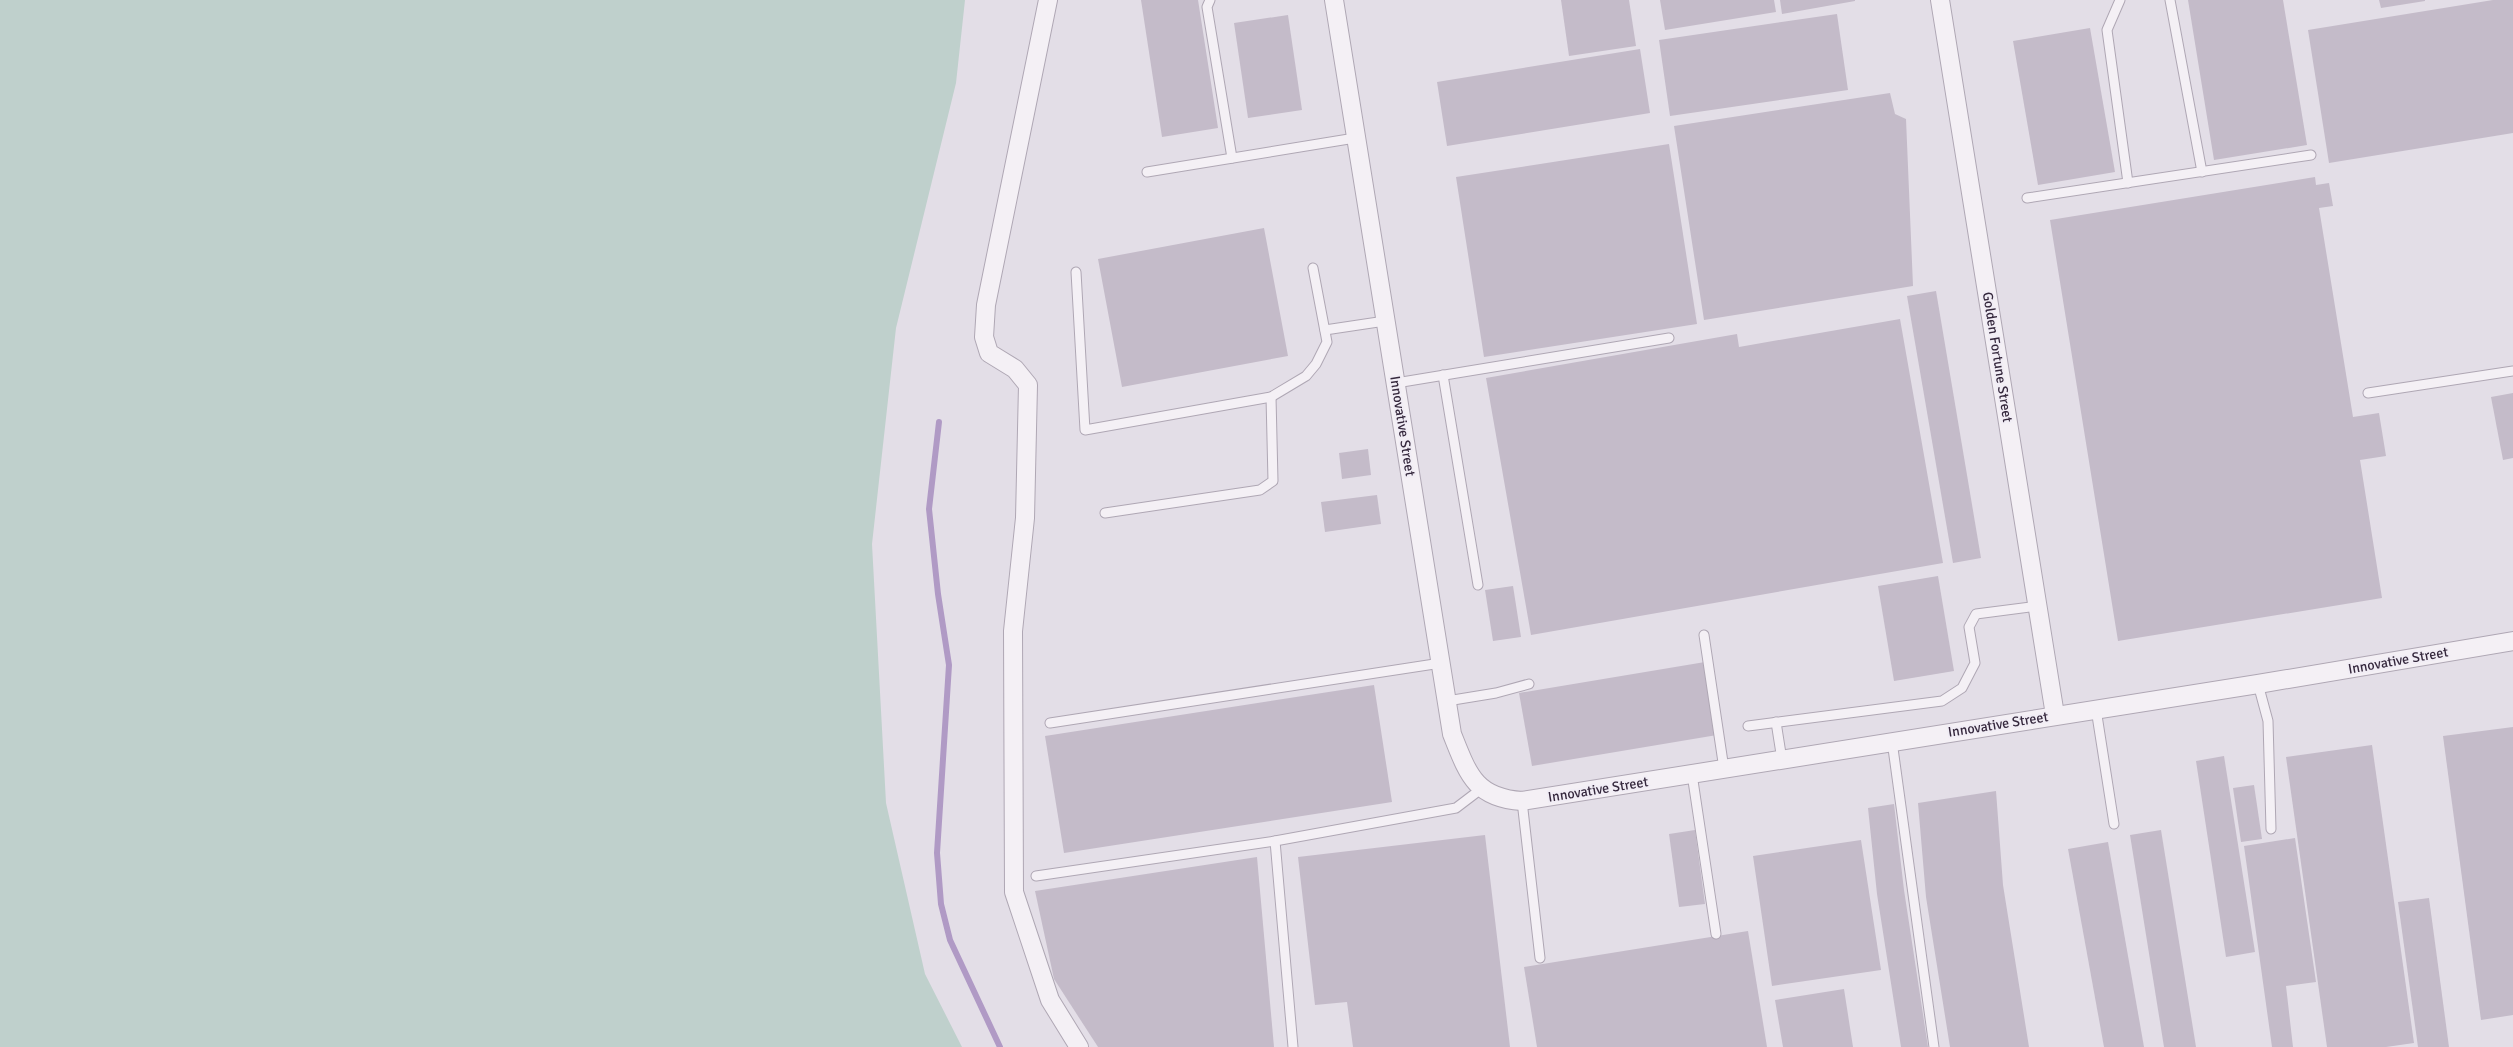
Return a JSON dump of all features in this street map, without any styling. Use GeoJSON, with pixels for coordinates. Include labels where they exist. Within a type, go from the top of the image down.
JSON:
{"type":"FeatureCollection","features":[{"type":"Feature","properties":{"kind":"street"},"geometry":{"type":"LineString","coordinates":[[1048,0],[986,304],[984,337],[989,353],[1014,369],[1028,385],[1029,412],[1025,518],[1013,631],[1014,892],[1050,1000],[1079,1047]]}},
{"type":"Feature","properties":{"kind":"street","name":"Innovative Street"},"geometry":{"type":"LineString","coordinates":[[1334,0],[1447,701],[1455,741],[1463,763],[1481,789],[1502,800],[1522,801],[2096,708],[2258,684],[2513,641]]}},
{"type":"Feature","properties":{"kind":"street","name":"Golden Fortune Street"},"geometry":{"type":"LineString","coordinates":[[1940,0],[2055,715]]}},
{"type":"Feature","properties":{"kind":"lane"},"geometry":{"type":"LineString","coordinates":[[1210,0],[1207,7],[1232,158]]}},
{"type":"Feature","properties":{"kind":"lane"},"geometry":{"type":"LineString","coordinates":[[2120,0],[2108,30],[2128,183]]}},
{"type":"Feature","properties":{"kind":"lane"},"geometry":{"type":"LineString","coordinates":[[2170,0],[2202,172]]}},
{"type":"Feature","properties":{"kind":"lane"},"geometry":{"type":"LineString","coordinates":[[1147,172],[1355,138]]}},
{"type":"Feature","properties":{"kind":"lane"},"geometry":{"type":"LineString","coordinates":[[2026,198],[2311,155]]}},
{"type":"Feature","properties":{"kind":"lane"},"geometry":{"type":"LineString","coordinates":[[1076,272],[1085,430],[1271,397],[1306,376],[1316,364],[1328,342],[1314,268]]}},
{"type":"Feature","properties":{"kind":"lane"},"geometry":{"type":"LineString","coordinates":[[1325,330],[1385,321]]}},
{"type":"Feature","properties":{"kind":"lane"},"geometry":{"type":"LineString","coordinates":[[1396,383],[1669,338]]}},
{"type":"Feature","properties":{"kind":"lane"},"geometry":{"type":"LineString","coordinates":[[2368,393],[2513,371]]}},
{"type":"Feature","properties":{"kind":"lane"},"geometry":{"type":"LineString","coordinates":[[1443,375],[1478,586]]}},
{"type":"Feature","properties":{"kind":"lane"},"geometry":{"type":"LineString","coordinates":[[1105,513],[1260,490],[1273,481],[1271,397]]}},
{"type":"Feature","properties":{"kind":"lane"},"geometry":{"type":"LineString","coordinates":[[1748,726],[1942,700],[1962,688],[1975,663],[1970,627],[1976,614],[2038,606]]}},
{"type":"Feature","properties":{"kind":"lane"},"geometry":{"type":"LineString","coordinates":[[1704,636],[1724,769]]}},
{"type":"Feature","properties":{"kind":"lane"},"geometry":{"type":"LineString","coordinates":[[1050,723],[1441,663]]}},
{"type":"Feature","properties":{"kind":"lane"},"geometry":{"type":"LineString","coordinates":[[1447,701],[1496,693],[1529,684]]}},
{"type":"Feature","properties":{"kind":"lane"},"geometry":{"type":"LineString","coordinates":[[2258,684],[2268,721],[2271,829]]}},
{"type":"Feature","properties":{"kind":"lane"},"geometry":{"type":"LineString","coordinates":[[2096,708],[2114,824]]}},
{"type":"Feature","properties":{"kind":"lane"},"geometry":{"type":"LineString","coordinates":[[1776,722],[1782,760]]}},
{"type":"Feature","properties":{"kind":"lane"},"geometry":{"type":"LineString","coordinates":[[1892,741],[1934,1047]]}},
{"type":"Feature","properties":{"kind":"lane"},"geometry":{"type":"LineString","coordinates":[[1692,774],[1716,934]]}},
{"type":"Feature","properties":{"kind":"lane"},"geometry":{"type":"LineString","coordinates":[[1036,876],[1275,841],[1456,808],[1481,789]]}},
{"type":"Feature","properties":{"kind":"lane"},"geometry":{"type":"LineString","coordinates":[[1522,801],[1540,958]]}},
{"type":"Feature","properties":{"kind":"lane"},"geometry":{"type":"LineString","coordinates":[[1275,841],[1293,1047]]}},
{"type":"Feature","properties":{"kind":"shaded area"},"geometry":{"type":"Polygon","coordinates":[[[0,0],[965,0],[956,83],[896,328],[872,544],[886,803],[925,974],[962,1047],[0,1047],[0,0]]]}},
{"type":"Feature","properties":{"kind":"building"},"geometry":{"type":"Polygon","coordinates":[[[1141,0],[1198,0],[1218,128],[1162,137],[1141,0]]]}},
{"type":"Feature","properties":{"kind":"building"},"geometry":{"type":"Polygon","coordinates":[[[1561,0],[1629,0],[1636,46],[1569,56],[1561,0]]]}},
{"type":"Feature","properties":{"kind":"building"},"geometry":{"type":"Polygon","coordinates":[[[1660,0],[1774,0],[1776,12],[1665,30],[1660,0]]]}},
{"type":"Feature","properties":{"kind":"building"},"geometry":{"type":"Polygon","coordinates":[[[1780,0],[1855,0],[1855,1],[1782,14],[1780,0]]]}},
{"type":"Feature","properties":{"kind":"building"},"geometry":{"type":"Polygon","coordinates":[[[2188,0],[2283,0],[2307,145],[2214,160],[2188,0]]]}},
{"type":"Feature","properties":{"kind":"building"},"geometry":{"type":"Polygon","coordinates":[[[2379,0],[2425,0],[2425,1],[2381,8],[2379,0]]]}},
{"type":"Feature","properties":{"kind":"building"},"geometry":{"type":"Polygon","coordinates":[[[2493,0],[2513,0],[2513,133],[2329,163],[2308,30],[2493,0]]]}},
{"type":"Feature","properties":{"kind":"building"},"geometry":{"type":"Polygon","coordinates":[[[1837,14],[1848,90],[1670,116],[1659,40],[1837,14]]]}},
{"type":"Feature","properties":{"kind":"building"},"geometry":{"type":"Polygon","coordinates":[[[1288,15],[1302,110],[1248,118],[1234,23],[1288,15]]]}},
{"type":"Feature","properties":{"kind":"building"},"geometry":{"type":"Polygon","coordinates":[[[2090,28],[2115,172],[2038,185],[2013,41],[2090,28]]]}},
{"type":"Feature","properties":{"kind":"building"},"geometry":{"type":"Polygon","coordinates":[[[1640,49],[1650,113],[1447,146],[1437,82],[1640,49]]]}},
{"type":"Feature","properties":{"kind":"building"},"geometry":{"type":"Polygon","coordinates":[[[1890,93],[1895,114],[1906,119],[1913,286],[1704,320],[1674,126],[1890,93]]]}},
{"type":"Feature","properties":{"kind":"building"},"geometry":{"type":"Polygon","coordinates":[[[1669,144],[1697,324],[1484,357],[1456,177],[1669,144]]]}},
{"type":"Feature","properties":{"kind":"building"},"geometry":{"type":"Polygon","coordinates":[[[2315,177],[2316,185],[2329,183],[2333,206],[2319,208],[2353,417],[2379,413],[2386,456],[2360,460],[2382,598],[2118,641],[2050,220],[2315,177]]]}},
{"type":"Feature","properties":{"kind":"building"},"geometry":{"type":"Polygon","coordinates":[[[1264,228],[1288,356],[1122,387],[1098,259],[1264,228]]]}},
{"type":"Feature","properties":{"kind":"building"},"geometry":{"type":"Polygon","coordinates":[[[1936,291],[1981,558],[1953,563],[1907,296],[1936,291]]]}},
{"type":"Feature","properties":{"kind":"building"},"geometry":{"type":"Polygon","coordinates":[[[1900,319],[1943,563],[1531,635],[1486,378],[1737,334],[1739,347],[1900,319]]]}},
{"type":"Feature","properties":{"kind":"building"},"geometry":{"type":"Polygon","coordinates":[[[2513,393],[2513,458],[2503,460],[2491,397],[2513,393]]]}},
{"type":"Feature","properties":{"kind":"building"},"geometry":{"type":"Polygon","coordinates":[[[1368,449],[1371,475],[1342,479],[1339,453],[1368,449]]]}},
{"type":"Feature","properties":{"kind":"building"},"geometry":{"type":"Polygon","coordinates":[[[1377,495],[1381,524],[1325,532],[1321,502],[1377,495]]]}},
{"type":"Feature","properties":{"kind":"building"},"geometry":{"type":"Polygon","coordinates":[[[1938,576],[1954,671],[1894,681],[1878,586],[1938,576]]]}},
{"type":"Feature","properties":{"kind":"building"},"geometry":{"type":"Polygon","coordinates":[[[1513,586],[1521,637],[1493,641],[1485,590],[1513,586]]]}},
{"type":"Feature","properties":{"kind":"building"},"geometry":{"type":"Polygon","coordinates":[[[1705,662],[1717,735],[1532,766],[1519,693],[1705,662]]]}},
{"type":"Feature","properties":{"kind":"building"},"geometry":{"type":"Polygon","coordinates":[[[1374,685],[1392,802],[1064,853],[1045,736],[1374,685]]]}},
{"type":"Feature","properties":{"kind":"building"},"geometry":{"type":"Polygon","coordinates":[[[2513,727],[2513,1015],[2481,1020],[2443,736],[2513,727]]]}},
{"type":"Feature","properties":{"kind":"building"},"geometry":{"type":"Polygon","coordinates":[[[2372,745],[2414,1043],[2386,1047],[2327,1047],[2286,757],[2372,745]]]}},
{"type":"Feature","properties":{"kind":"building"},"geometry":{"type":"Polygon","coordinates":[[[2224,756],[2255,952],[2226,957],[2196,761],[2224,756]]]}},
{"type":"Feature","properties":{"kind":"building"},"geometry":{"type":"Polygon","coordinates":[[[2254,785],[2262,839],[2241,842],[2233,788],[2254,785]]]}},
{"type":"Feature","properties":{"kind":"building"},"geometry":{"type":"Polygon","coordinates":[[[1996,791],[2003,885],[2029,1047],[1950,1047],[1926,897],[1918,803],[1996,791]]]}},
{"type":"Feature","properties":{"kind":"building"},"geometry":{"type":"Polygon","coordinates":[[[1894,804],[1904,890],[1928,1047],[1901,1047],[1877,894],[1868,808],[1894,804]]]}},
{"type":"Feature","properties":{"kind":"building"},"geometry":{"type":"Polygon","coordinates":[[[1695,830],[1705,904],[1679,907],[1669,834],[1695,830]]]}},
{"type":"Feature","properties":{"kind":"building"},"geometry":{"type":"Polygon","coordinates":[[[2161,830],[2196,1047],[2164,1047],[2130,835],[2161,830]]]}},
{"type":"Feature","properties":{"kind":"building"},"geometry":{"type":"Polygon","coordinates":[[[1485,835],[1510,1047],[1353,1047],[1347,1002],[1315,1005],[1298,857],[1485,835]]]}},
{"type":"Feature","properties":{"kind":"building"},"geometry":{"type":"Polygon","coordinates":[[[2295,838],[2316,982],[2286,986],[2293,1047],[2272,1047],[2244,846],[2295,838]]]}},
{"type":"Feature","properties":{"kind":"building"},"geometry":{"type":"Polygon","coordinates":[[[1861,840],[1881,970],[1772,986],[1753,856],[1861,840]]]}},
{"type":"Feature","properties":{"kind":"building"},"geometry":{"type":"Polygon","coordinates":[[[2108,842],[2144,1047],[2104,1047],[2068,849],[2108,842]]]}},
{"type":"Feature","properties":{"kind":"building"},"geometry":{"type":"Polygon","coordinates":[[[1257,857],[1274,1047],[1098,1047],[1054,979],[1035,891],[1257,857]]]}},
{"type":"Feature","properties":{"kind":"building"},"geometry":{"type":"Polygon","coordinates":[[[2429,898],[2449,1047],[2418,1047],[2398,902],[2429,898]]]}},
{"type":"Feature","properties":{"kind":"building"},"geometry":{"type":"Polygon","coordinates":[[[1748,931],[1767,1047],[1537,1047],[1524,967],[1748,931]]]}},
{"type":"Feature","properties":{"kind":"building"},"geometry":{"type":"Polygon","coordinates":[[[1844,989],[1853,1047],[1783,1047],[1775,1000],[1844,989]]]}},
{"type":"Feature","properties":{"kind":"waterway"},"geometry":{"type":"LineString","coordinates":[[939,422],[929,509],[938,594],[949,665],[937,853],[941,904],[950,940],[1000,1047]]}}]}
